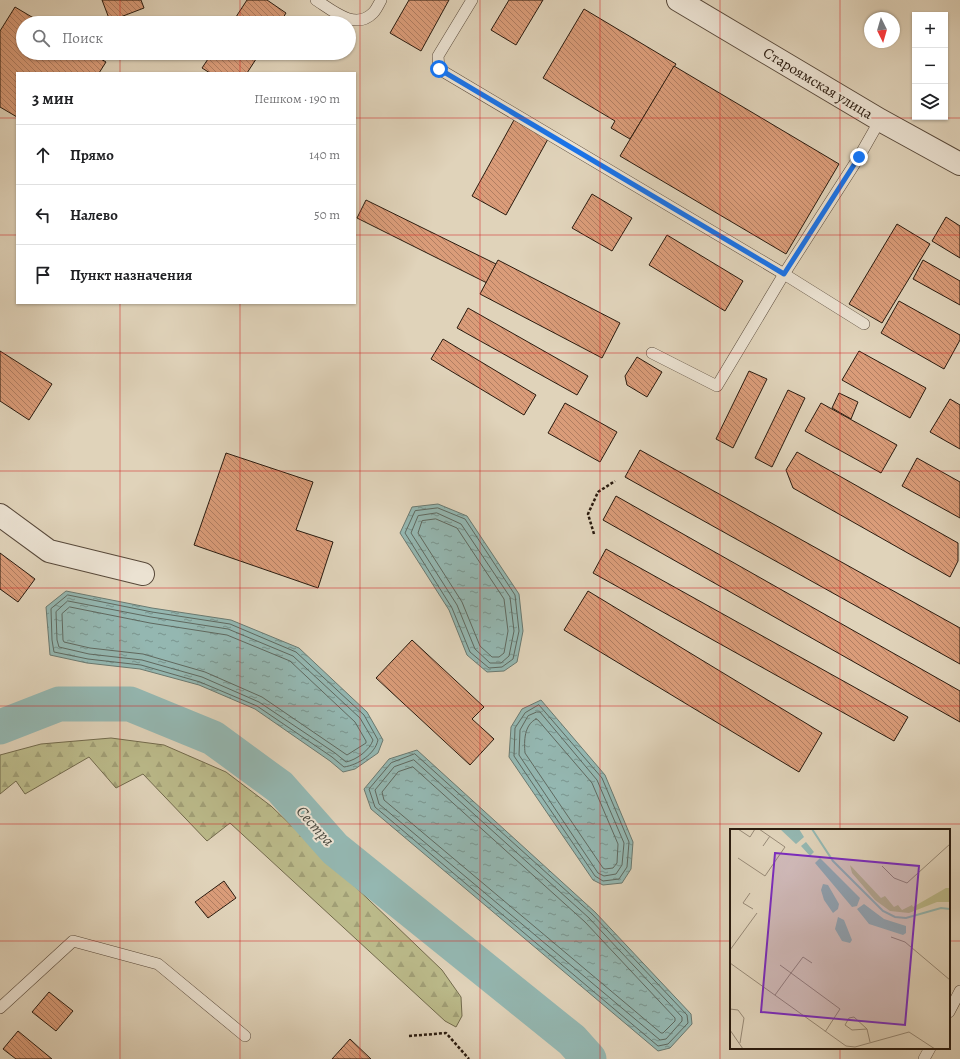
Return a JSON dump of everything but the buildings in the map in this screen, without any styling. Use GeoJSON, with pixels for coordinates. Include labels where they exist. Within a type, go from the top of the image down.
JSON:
{"type":"FeatureCollection","features":[{"type":"Feature","properties":{"kind":"street","name":"Староямская улица"},"geometry":{"type":"LineString","coordinates":[[678,0],[880,120],[960,164]]}},
{"type":"Feature","properties":{"kind":"street"},"geometry":{"type":"LineString","coordinates":[[0,515],[49,550],[143,574]]}},
{"type":"Feature","properties":{"kind":"lane"},"geometry":{"type":"LineString","coordinates":[[316,0],[340,16]]}},
{"type":"Feature","properties":{"kind":"lane"},"geometry":{"type":"LineString","coordinates":[[356,20],[364,20],[373,13],[381,0]]}},
{"type":"Feature","properties":{"kind":"lane"},"geometry":{"type":"LineString","coordinates":[[472,0],[438,56],[439,69],[784,274],[864,324]]}},
{"type":"Feature","properties":{"kind":"lane"},"geometry":{"type":"LineString","coordinates":[[652,353],[717,386],[784,274],[859,157],[880,120]]}},
{"type":"Feature","properties":{"kind":"lane"},"geometry":{"type":"LineString","coordinates":[[0,1008],[72,941],[158,964],[245,1036]]}},
{"type":"Feature","properties":{"kind":"lane"},"geometry":{"type":"LineString","coordinates":[[950,1010],[960,991]]}},
{"type":"Feature","properties":{"kind":"lane"},"geometry":{"type":"LineString","coordinates":[[924,1059],[929,1049]]}},
{"type":"Feature","properties":{"kind":"path"},"geometry":{"type":"LineString","coordinates":[[594,534],[588,514],[598,492],[615,481]]}},
{"type":"Feature","properties":{"kind":"path"},"geometry":{"type":"LineString","coordinates":[[409,1036],[446,1033],[469,1059]]}},
{"type":"Feature","properties":{"kind":"green space"},"geometry":{"type":"Polygon","coordinates":[[[111,738],[164,745],[226,772],[271,806],[442,970],[461,997],[462,1016],[456,1027],[445,1021],[230,823],[207,841],[143,774],[116,788],[89,757],[25,794],[16,781],[0,794],[0,755],[41,744],[111,738]]]}},
{"type":"Feature","properties":{"kind":"water"},"geometry":{"type":"Polygon","coordinates":[[[438,504],[467,516],[519,594],[523,631],[517,662],[504,671],[487,672],[467,655],[449,610],[400,533],[412,507],[438,504]]]}},
{"type":"Feature","properties":{"kind":"water"},"geometry":{"type":"Polygon","coordinates":[[[66,591],[152,608],[231,620],[299,648],[367,712],[383,740],[378,753],[355,769],[343,772],[330,761],[255,709],[199,685],[140,669],[87,663],[50,655],[46,607],[66,591]]]}},
{"type":"Feature","properties":{"kind":"water"},"geometry":{"type":"Polygon","coordinates":[[[541,700],[605,775],[633,842],[631,869],[622,883],[603,885],[593,880],[509,757],[511,727],[522,709],[541,700]]]}},
{"type":"Feature","properties":{"kind":"water"},"geometry":{"type":"Polygon","coordinates":[[[417,750],[595,912],[691,1014],[692,1024],[670,1048],[658,1051],[371,809],[364,789],[389,759],[417,750]]]}},
{"type":"Feature","properties":{"kind":"waterway","name":"Сестра"},"geometry":{"type":"LineString","coordinates":[[0,727],[59,704],[130,704],[213,738],[280,787],[335,849],[572,1040],[589,1059]]}},
{"type":"Feature","properties":{"kind":"route"},"geometry":{"type":"LineString","coordinates":[[439,69],[784,274],[859,157]]}}]}
